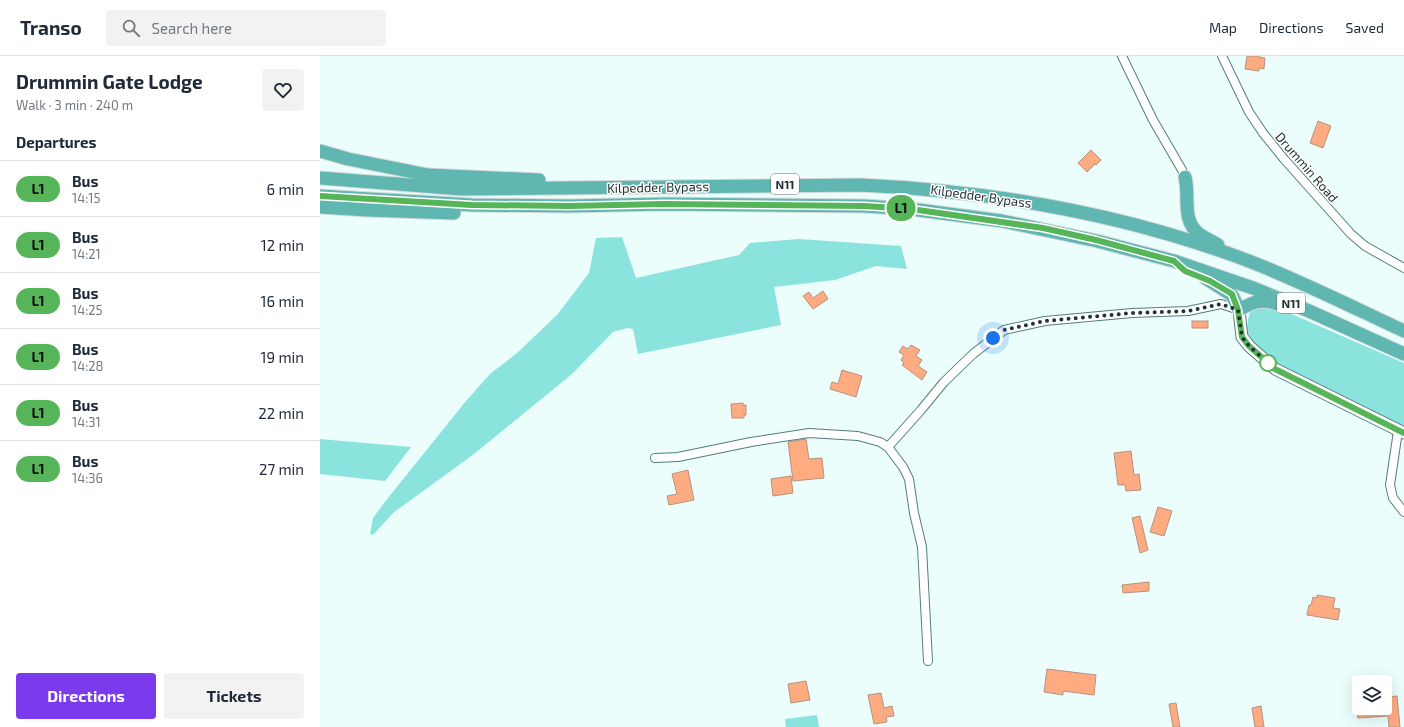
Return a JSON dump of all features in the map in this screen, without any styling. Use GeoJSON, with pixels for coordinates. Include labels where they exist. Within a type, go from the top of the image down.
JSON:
{"type":"FeatureCollection","features":[{"type":"Feature","properties":{"kind":"highway","name":"N11"},"geometry":{"type":"LineString","coordinates":[[320,151],[348,159],[428,175],[671,186]]}},
{"type":"Feature","properties":{"kind":"highway","name":"N11"},"geometry":{"type":"LineString","coordinates":[[1185,177],[1188,188],[1186,210],[1191,224],[1198,233],[1241,258]]}},
{"type":"Feature","properties":{"kind":"highway","name":"Kilpedder Bypass"},"geometry":{"type":"LineString","coordinates":[[320,178],[462,189],[861,184],[920,188],[1019,200],[1099,216],[1151,229],[1241,258],[1404,331]]}},
{"type":"Feature","properties":{"kind":"highway","name":"Kilpedder Bypass"},"geometry":{"type":"LineString","coordinates":[[320,196],[472,205],[569,206],[696,204],[856,206],[911,209],[1043,228],[1096,240],[1174,261],[1253,288],[1309,311],[1404,354]]}},
{"type":"Feature","properties":{"kind":"highway","name":"N11"},"geometry":{"type":"LineString","coordinates":[[320,207],[495,214],[569,206]]}},
{"type":"Feature","properties":{"kind":"highway","name":"N11"},"geometry":{"type":"LineString","coordinates":[[1174,261],[1185,271],[1210,281],[1232,294],[1238,310],[1251,303],[1269,301],[1292,310],[1309,311]]}},
{"type":"Feature","properties":{"kind":"main road"},"geometry":{"type":"LineString","coordinates":[[1238,310],[1242,337],[1249,346],[1275,369],[1401,432]]}},
{"type":"Feature","properties":{"kind":"street"},"geometry":{"type":"LineString","coordinates":[[1122,56],[1152,120],[1185,177]]}},
{"type":"Feature","properties":{"kind":"street","name":"Drummin Road"},"geometry":{"type":"LineString","coordinates":[[1222,56],[1249,112],[1263,133],[1284,159],[1351,234],[1365,246],[1404,268]]}},
{"type":"Feature","properties":{"kind":"street"},"geometry":{"type":"LineString","coordinates":[[888,447],[944,382],[973,354],[1004,330],[1045,321],[1132,313],[1188,311],[1221,304],[1238,310]]}},
{"type":"Feature","properties":{"kind":"street"},"geometry":{"type":"LineString","coordinates":[[1401,432],[1390,485],[1393,498],[1404,512]]}},
{"type":"Feature","properties":{"kind":"street"},"geometry":{"type":"LineString","coordinates":[[655,458],[678,457],[751,442],[809,433],[858,436],[880,442],[888,447],[903,467],[909,479],[914,513],[922,547],[928,661]]}},
{"type":"Feature","properties":{"kind":"shaded area"},"geometry":{"type":"Polygon","coordinates":[[[622,237],[636,278],[739,255],[750,243],[799,239],[901,246],[907,269],[876,266],[835,280],[774,287],[781,325],[638,354],[633,329],[627,328],[613,332],[572,374],[474,454],[393,513],[373,535],[370,534],[373,518],[466,401],[490,374],[517,353],[557,315],[589,273],[596,238],[622,237]]]}},
{"type":"Feature","properties":{"kind":"shaded area"},"geometry":{"type":"Polygon","coordinates":[[[1271,305],[1404,363],[1404,427],[1380,418],[1275,363],[1255,344],[1247,332],[1248,319],[1251,310],[1271,305]]]}},
{"type":"Feature","properties":{"kind":"shaded area"},"geometry":{"type":"Polygon","coordinates":[[[320,439],[411,447],[385,481],[320,474],[320,439]]]}},
{"type":"Feature","properties":{"kind":"shaded area"},"geometry":{"type":"Polygon","coordinates":[[[817,715],[819,727],[786,727],[785,719],[817,715]]]}},
{"type":"Feature","properties":{"kind":"building"},"geometry":{"type":"Polygon","coordinates":[[[1247,56],[1259,56],[1265,58],[1264,69],[1259,68],[1259,71],[1245,69],[1247,56]]]}},
{"type":"Feature","properties":{"kind":"building"},"geometry":{"type":"Polygon","coordinates":[[[1318,121],[1331,126],[1323,148],[1310,143],[1318,121]]]}},
{"type":"Feature","properties":{"kind":"building"},"geometry":{"type":"Polygon","coordinates":[[[1091,150],[1101,160],[1087,172],[1078,163],[1091,150]]]}},
{"type":"Feature","properties":{"kind":"building"},"geometry":{"type":"Polygon","coordinates":[[[823,291],[828,299],[813,309],[803,296],[809,292],[813,298],[823,291]]]}},
{"type":"Feature","properties":{"kind":"building"},"geometry":{"type":"Polygon","coordinates":[[[1192,321],[1208,321],[1208,328],[1192,328],[1192,321]]]}},
{"type":"Feature","properties":{"kind":"building"},"geometry":{"type":"Polygon","coordinates":[[[911,345],[920,350],[916,356],[922,360],[918,366],[927,372],[922,380],[902,365],[904,363],[901,360],[904,355],[899,352],[903,346],[908,349],[911,345]]]}},
{"type":"Feature","properties":{"kind":"building"},"geometry":{"type":"Polygon","coordinates":[[[842,370],[862,376],[856,397],[830,389],[832,382],[838,384],[842,370]]]}},
{"type":"Feature","properties":{"kind":"building"},"geometry":{"type":"Polygon","coordinates":[[[743,403],[743,405],[746,405],[746,415],[744,415],[744,418],[732,418],[731,404],[743,403]]]}},
{"type":"Feature","properties":{"kind":"building"},"geometry":{"type":"Polygon","coordinates":[[[806,439],[809,459],[822,458],[824,478],[793,481],[788,442],[806,439]]]}},
{"type":"Feature","properties":{"kind":"building"},"geometry":{"type":"Polygon","coordinates":[[[1131,451],[1134,475],[1139,474],[1141,490],[1126,491],[1125,485],[1118,485],[1114,453],[1131,451]]]}},
{"type":"Feature","properties":{"kind":"building"},"geometry":{"type":"Polygon","coordinates":[[[688,470],[694,500],[669,505],[667,496],[677,494],[672,474],[688,470]]]}},
{"type":"Feature","properties":{"kind":"building"},"geometry":{"type":"Polygon","coordinates":[[[791,476],[793,493],[773,496],[771,479],[791,476]]]}},
{"type":"Feature","properties":{"kind":"building"},"geometry":{"type":"Polygon","coordinates":[[[1158,507],[1172,511],[1164,536],[1150,532],[1158,507]]]}},
{"type":"Feature","properties":{"kind":"building"},"geometry":{"type":"Polygon","coordinates":[[[1140,516],[1148,550],[1140,553],[1132,518],[1140,516]]]}},
{"type":"Feature","properties":{"kind":"building"},"geometry":{"type":"Polygon","coordinates":[[[1149,582],[1149,591],[1123,593],[1122,585],[1149,582]]]}},
{"type":"Feature","properties":{"kind":"building"},"geometry":{"type":"Polygon","coordinates":[[[1317,595],[1335,598],[1333,608],[1340,609],[1338,620],[1307,615],[1309,605],[1311,605],[1313,597],[1317,598],[1317,595]]]}},
{"type":"Feature","properties":{"kind":"building"},"geometry":{"type":"Polygon","coordinates":[[[1047,669],[1096,675],[1094,695],[1063,691],[1063,695],[1044,692],[1047,669]]]}},
{"type":"Feature","properties":{"kind":"building"},"geometry":{"type":"Polygon","coordinates":[[[806,681],[810,700],[791,703],[788,684],[806,681]]]}},
{"type":"Feature","properties":{"kind":"building"},"geometry":{"type":"Polygon","coordinates":[[[881,693],[884,708],[892,706],[894,716],[886,717],[887,722],[874,724],[868,695],[881,693]]]}},
{"type":"Feature","properties":{"kind":"building"},"geometry":{"type":"Polygon","coordinates":[[[1392,696],[1397,696],[1400,727],[1389,727],[1388,716],[1358,718],[1358,715],[1392,715],[1392,696]]]}},
{"type":"Feature","properties":{"kind":"building"},"geometry":{"type":"Polygon","coordinates":[[[1176,703],[1180,727],[1173,727],[1169,704],[1176,703]]]}},
{"type":"Feature","properties":{"kind":"building"},"geometry":{"type":"Polygon","coordinates":[[[1261,706],[1264,727],[1255,727],[1252,708],[1261,706]]]}},
{"type":"Feature","properties":{"kind":"bus line","name":"L1"},"geometry":{"type":"LineString","coordinates":[[320,196],[472,205],[569,206],[664,204],[864,206],[911,209],[1043,228],[1096,240],[1174,261],[1185,271],[1210,281],[1232,294],[1238,310],[1242,337],[1249,346],[1275,369],[1404,433]]}},
{"type":"Feature","properties":{"kind":"route"},"geometry":{"type":"LineString","coordinates":[[993,338],[1004,330],[1045,321],[1132,313],[1188,311],[1221,304],[1238,310],[1242,337],[1249,346],[1268,363]]}}]}
